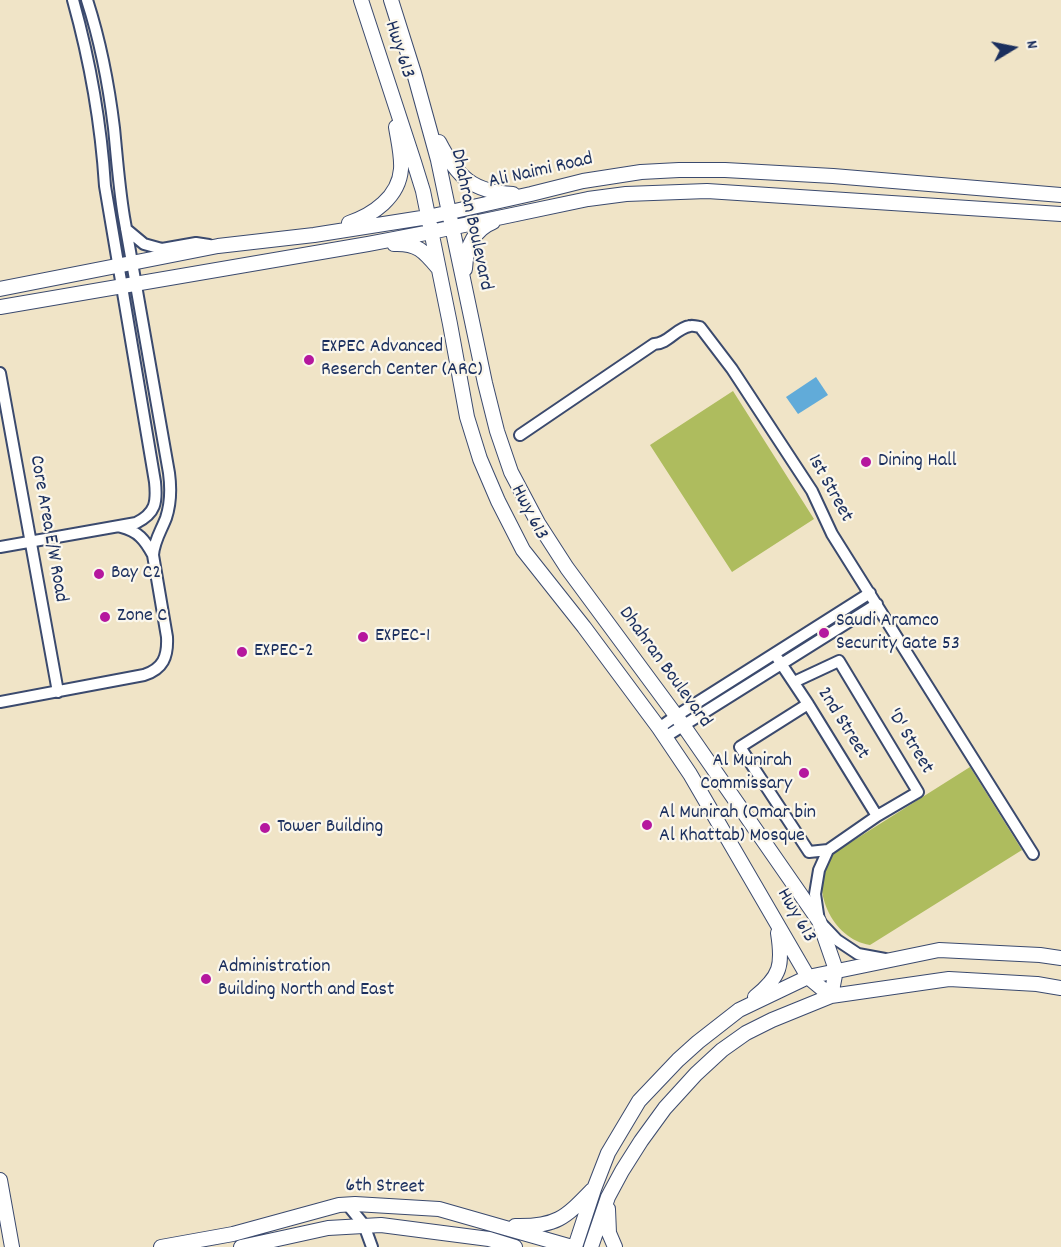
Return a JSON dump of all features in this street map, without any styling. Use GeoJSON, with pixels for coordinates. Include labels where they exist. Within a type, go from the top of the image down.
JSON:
{"type":"FeatureCollection","features":[{"type":"Feature","properties":{"kind":"main road","name":"Hwy 613"},"geometry":{"type":"LineString","coordinates":[[361,0],[414,162],[439,268],[467,417],[480,459],[498,501],[523,550],[584,627],[662,732],[690,774],[807,977],[831,996]]}},
{"type":"Feature","properties":{"kind":"main road","name":"Dhahran Boulevard"},"geometry":{"type":"LineString","coordinates":[[391,0],[427,116],[450,212],[485,383],[511,472],[538,524],[567,568],[679,721],[819,921],[837,970]]}},
{"type":"Feature","properties":{"kind":"main road"},"geometry":{"type":"LineString","coordinates":[[314,235],[363,218],[376,210],[393,193],[401,169],[392,95]]}},
{"type":"Feature","properties":{"kind":"main road"},"geometry":{"type":"LineString","coordinates":[[427,116],[447,157],[457,172],[466,180],[498,193],[531,194]]}},
{"type":"Feature","properties":{"kind":"main road","name":"Ali Naimi Road"},"geometry":{"type":"LineString","coordinates":[[0,289],[218,246],[314,235],[450,212],[583,181],[641,172],[725,170],[834,176],[1061,195]]}},
{"type":"Feature","properties":{"kind":"main road","name":"Ali Naimi Road"},"geometry":{"type":"LineString","coordinates":[[0,307],[368,244],[588,199],[626,194],[707,191],[1061,214]]}},
{"type":"Feature","properties":{"kind":"main road"},"geometry":{"type":"LineString","coordinates":[[464,286],[466,256],[474,238],[486,225],[508,215]]}},
{"type":"Feature","properties":{"kind":"main road"},"geometry":{"type":"LineString","coordinates":[[368,244],[400,243],[417,247],[439,268]]}},
{"type":"Feature","properties":{"kind":"main road"},"geometry":{"type":"LineString","coordinates":[[573,1247],[608,1153],[639,1101],[678,1060],[765,989],[775,978],[780,967],[782,953],[777,925]]}},
{"type":"Feature","properties":{"kind":"main road"},"geometry":{"type":"LineString","coordinates":[[740,1010],[807,977],[939,950],[1061,958]]}},
{"type":"Feature","properties":{"kind":"main road"},"geometry":{"type":"LineString","coordinates":[[831,996],[837,970]]}},
{"type":"Feature","properties":{"kind":"main road"},"geometry":{"type":"LineString","coordinates":[[591,1247],[608,1197],[641,1141],[665,1108],[696,1074],[746,1033],[831,996],[948,979],[1061,984]]}},
{"type":"Feature","properties":{"kind":"main road"},"geometry":{"type":"LineString","coordinates":[[1037,984],[1061,988]]}},
{"type":"Feature","properties":{"kind":"main road"},"geometry":{"type":"LineString","coordinates":[[0,1180],[12,1247]]}},
{"type":"Feature","properties":{"kind":"main road"},"geometry":{"type":"LineString","coordinates":[[493,1225],[535,1226],[555,1221],[573,1209],[594,1189]]}},
{"type":"Feature","properties":{"kind":"main road"},"geometry":{"type":"LineString","coordinates":[[608,1197],[609,1233],[615,1247]]}},
{"type":"Feature","properties":{"kind":"main road","name":"6th Street"},"geometry":{"type":"LineString","coordinates":[[161,1247],[233,1234],[347,1204],[439,1209],[573,1247]]}},
{"type":"Feature","properties":{"kind":"main road","name":"6th Street"},"geometry":{"type":"LineString","coordinates":[[241,1247],[328,1228],[364,1225],[381,1225],[489,1239],[515,1247]]}},
{"type":"Feature","properties":{"kind":"street"},"geometry":{"type":"LineString","coordinates":[[0,702],[144,675],[153,672],[163,662],[168,647],[153,555],[154,543],[170,503],[171,488],[165,444],[125,264],[105,186],[98,109],[74,0]]}},
{"type":"Feature","properties":{"kind":"street"},"geometry":{"type":"LineString","coordinates":[[87,0],[101,55],[113,125],[126,229],[125,264]]}},
{"type":"Feature","properties":{"kind":"street"},"geometry":{"type":"LineString","coordinates":[[126,229],[144,244],[162,249],[196,243],[218,246]]}},
{"type":"Feature","properties":{"kind":"street"},"geometry":{"type":"LineString","coordinates":[[0,547],[136,522],[146,518],[154,507],[156,500],[153,470],[129,285]]}},
{"type":"Feature","properties":{"kind":"street","name":"1st Street"},"geometry":{"type":"LineString","coordinates":[[520,435],[654,345],[661,344],[690,325],[700,327],[732,369],[807,483],[832,534],[1033,854]]}},
{"type":"Feature","properties":{"kind":"street","name":"Core Area E/W Road"},"geometry":{"type":"LineString","coordinates":[[0,373],[58,692]]}},
{"type":"Feature","properties":{"kind":"street"},"geometry":{"type":"LineString","coordinates":[[114,526],[125,528],[142,536],[153,555]]}},
{"type":"Feature","properties":{"kind":"street"},"geometry":{"type":"LineString","coordinates":[[662,732],[774,653],[870,593]]}},
{"type":"Feature","properties":{"kind":"street"},"geometry":{"type":"LineString","coordinates":[[679,721],[782,664],[877,604]]}},
{"type":"Feature","properties":{"kind":"street","name":"2nd Street"},"geometry":{"type":"LineString","coordinates":[[774,653],[877,816]]}},
{"type":"Feature","properties":{"kind":"street","name":"'D' Street"},"geometry":{"type":"LineString","coordinates":[[794,682],[838,661],[918,792],[877,816],[828,850]]}},
{"type":"Feature","properties":{"kind":"street"},"geometry":{"type":"LineString","coordinates":[[808,704],[740,747],[809,852],[828,850]]}},
{"type":"Feature","properties":{"kind":"street"},"geometry":{"type":"LineString","coordinates":[[828,850],[819,870],[815,894],[819,921],[837,940],[858,954],[888,960]]}},
{"type":"Feature","properties":{"kind":"street"},"geometry":{"type":"LineString","coordinates":[[347,1204],[364,1225],[372,1247]]}},
{"type":"Feature","properties":{"kind":"green space"},"geometry":{"type":"Polygon","coordinates":[[[733,391],[814,519],[732,572],[650,445],[733,391]]]}},
{"type":"Feature","properties":{"kind":"green space"},"geometry":{"type":"Polygon","coordinates":[[[970,767],[1022,850],[870,945],[857,941],[845,933],[835,923],[823,897],[823,869],[829,856],[970,767]]]}},
{"type":"Feature","properties":{"kind":"water"},"geometry":{"type":"Polygon","coordinates":[[[816,377],[828,395],[798,414],[786,397],[816,377]]]}},
{"type":"Feature","properties":{"kind":"place","name":"EXPEC Advanced Reserch Center (ARC)"},"geometry":{"type":"Point","coordinates":[309,360]}},
{"type":"Feature","properties":{"kind":"place","name":"Dining Hall"},"geometry":{"type":"Point","coordinates":[866,462]}},
{"type":"Feature","properties":{"kind":"place","name":"Bay C2"},"geometry":{"type":"Point","coordinates":[99,574]}},
{"type":"Feature","properties":{"kind":"place","name":"Zone C"},"geometry":{"type":"Point","coordinates":[105,617]}},
{"type":"Feature","properties":{"kind":"place","name":"Saudi Aramco Security Gate 53"},"geometry":{"type":"Point","coordinates":[824,633]}},
{"type":"Feature","properties":{"kind":"place","name":"EXPEC-1"},"geometry":{"type":"Point","coordinates":[363,637]}},
{"type":"Feature","properties":{"kind":"place","name":"EXPEC-2"},"geometry":{"type":"Point","coordinates":[242,652]}},
{"type":"Feature","properties":{"kind":"place","name":"Al Munirah Commissary"},"geometry":{"type":"Point","coordinates":[804,773]}},
{"type":"Feature","properties":{"kind":"place","name":"Al Munirah (Omar bin Al Khattab) Mosque"},"geometry":{"type":"Point","coordinates":[647,825]}},
{"type":"Feature","properties":{"kind":"place","name":"Tower Building"},"geometry":{"type":"Point","coordinates":[265,828]}},
{"type":"Feature","properties":{"kind":"place","name":"Administration Building North and East"},"geometry":{"type":"Point","coordinates":[206,979]}}]}
